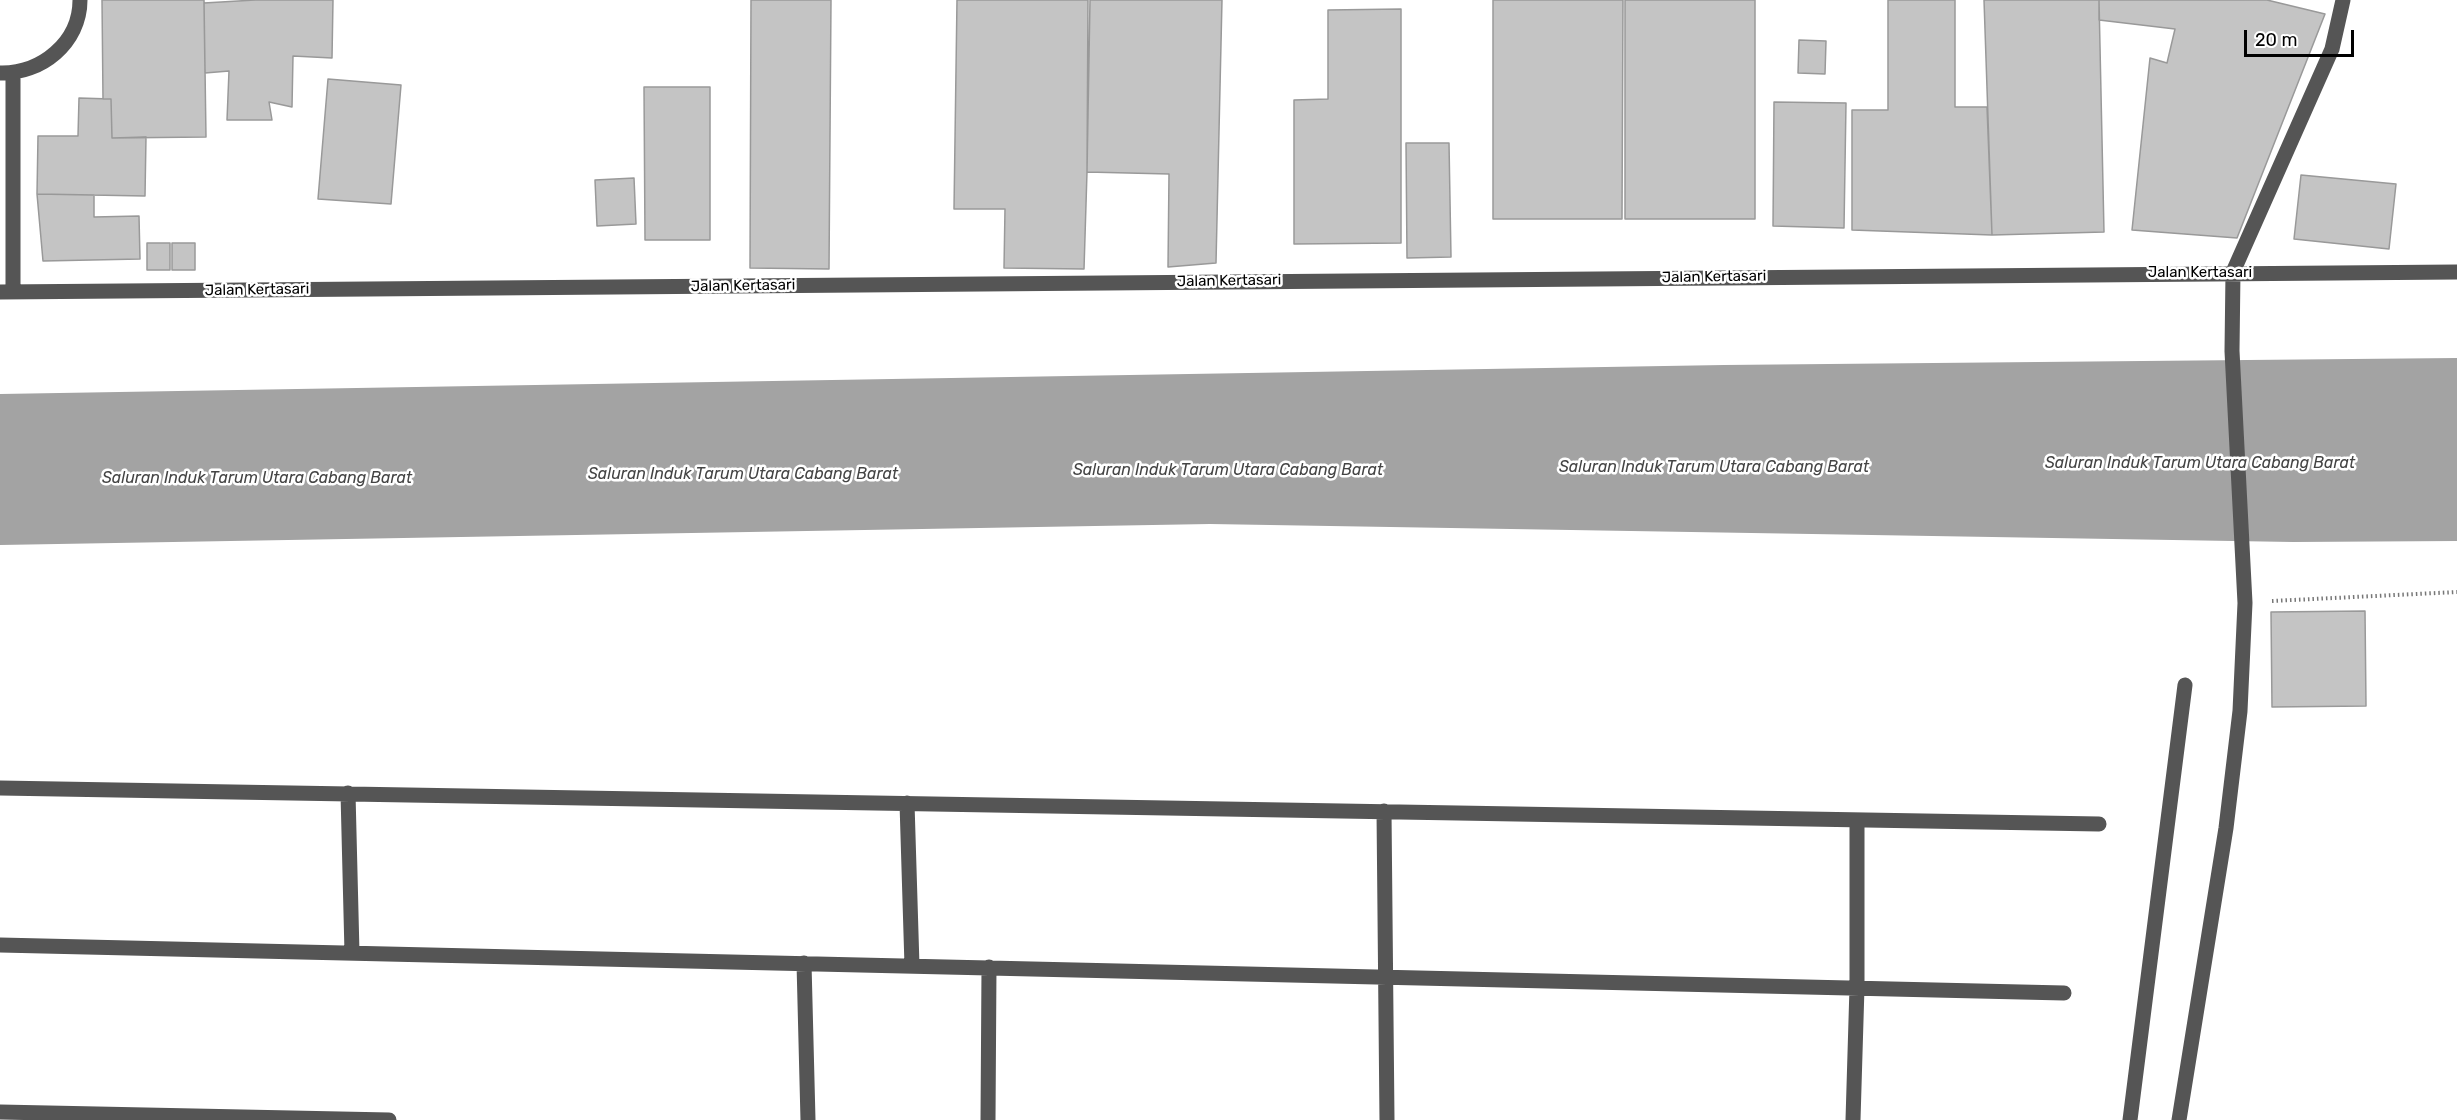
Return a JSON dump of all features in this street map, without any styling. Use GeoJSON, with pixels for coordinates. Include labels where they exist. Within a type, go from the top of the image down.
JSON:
{"type":"FeatureCollection","features":[{"type":"Feature","properties":{"kind":"street"},"geometry":{"type":"LineString","coordinates":[[6,292],[6,74],[37,67],[57,53],[72,33],[80,10],[80,0]]}},
{"type":"Feature","properties":{"kind":"street"},"geometry":{"type":"LineString","coordinates":[[2180,1120],[2226,828],[2240,711],[2244,603],[2232,351],[2233,272],[2332,48],[2343,0]]}},
{"type":"Feature","properties":{"kind":"street","name":"Jalan Kertasari"},"geometry":{"type":"LineString","coordinates":[[6,292],[2233,272],[2457,272]]}},
{"type":"Feature","properties":{"kind":"street"},"geometry":{"type":"LineString","coordinates":[[2130,1120],[2185,685]]}},
{"type":"Feature","properties":{"kind":"street"},"geometry":{"type":"LineString","coordinates":[[0,788],[2099,824]]}},
{"type":"Feature","properties":{"kind":"street"},"geometry":{"type":"LineString","coordinates":[[348,794],[352,953]]}},
{"type":"Feature","properties":{"kind":"street"},"geometry":{"type":"LineString","coordinates":[[907,803],[912,966]]}},
{"type":"Feature","properties":{"kind":"street"},"geometry":{"type":"LineString","coordinates":[[1384,811],[1387,1120]]}},
{"type":"Feature","properties":{"kind":"street"},"geometry":{"type":"LineString","coordinates":[[1853,1120],[1857,987],[1857,820]]}},
{"type":"Feature","properties":{"kind":"street"},"geometry":{"type":"LineString","coordinates":[[0,945],[2064,993]]}},
{"type":"Feature","properties":{"kind":"street"},"geometry":{"type":"LineString","coordinates":[[804,963],[808,1120]]}},
{"type":"Feature","properties":{"kind":"street"},"geometry":{"type":"LineString","coordinates":[[988,1120],[989,968]]}},
{"type":"Feature","properties":{"kind":"street"},"geometry":{"type":"LineString","coordinates":[[0,1112],[389,1120]]}},
{"type":"Feature","properties":{"kind":"path"},"geometry":{"type":"LineString","coordinates":[[2244,603],[2457,592]]}},
{"type":"Feature","properties":{"kind":"water","name":"Saluran Induk Tarum Utara Cabang Barat"},"geometry":{"type":"Polygon","coordinates":[[[2457,358],[2457,541],[2293,542],[1210,524],[0,545],[0,394],[1724,365],[2457,358]]]}},
{"type":"Feature","properties":{"kind":"building"},"geometry":{"type":"Polygon","coordinates":[[[102,0],[204,0],[206,137],[112,138],[111,99],[103,99],[102,0]]]}},
{"type":"Feature","properties":{"kind":"building"},"geometry":{"type":"Polygon","coordinates":[[[255,0],[333,0],[332,58],[293,56],[292,107],[269,102],[272,120],[227,120],[229,71],[205,73],[204,3],[255,0]]]}},
{"type":"Feature","properties":{"kind":"building"},"geometry":{"type":"Polygon","coordinates":[[[751,0],[831,0],[829,269],[750,268],[751,0]]]}},
{"type":"Feature","properties":{"kind":"building"},"geometry":{"type":"Polygon","coordinates":[[[957,0],[1088,0],[1084,269],[1004,268],[1005,209],[954,209],[957,0]]]}},
{"type":"Feature","properties":{"kind":"building"},"geometry":{"type":"Polygon","coordinates":[[[1090,0],[1222,0],[1216,263],[1168,267],[1169,174],[1087,172],[1090,0]]]}},
{"type":"Feature","properties":{"kind":"building"},"geometry":{"type":"Polygon","coordinates":[[[1493,0],[1623,0],[1622,219],[1493,219],[1493,0]]]}},
{"type":"Feature","properties":{"kind":"building"},"geometry":{"type":"Polygon","coordinates":[[[1625,0],[1755,0],[1755,219],[1625,219],[1625,0]]]}},
{"type":"Feature","properties":{"kind":"building"},"geometry":{"type":"Polygon","coordinates":[[[1888,0],[1955,0],[1955,107],[1987,107],[1992,235],[1852,230],[1852,110],[1888,110],[1888,0]]]}},
{"type":"Feature","properties":{"kind":"building"},"geometry":{"type":"Polygon","coordinates":[[[1984,0],[2099,0],[2104,232],[1992,235],[1984,0]]]}},
{"type":"Feature","properties":{"kind":"building"},"geometry":{"type":"Polygon","coordinates":[[[2099,0],[2267,0],[2325,14],[2237,238],[2132,230],[2150,58],[2167,63],[2175,29],[2099,20],[2099,0]]]}},
{"type":"Feature","properties":{"kind":"building"},"geometry":{"type":"Polygon","coordinates":[[[1401,9],[1401,243],[1294,244],[1294,100],[1328,99],[1328,10],[1401,9]]]}},
{"type":"Feature","properties":{"kind":"building"},"geometry":{"type":"Polygon","coordinates":[[[1799,40],[1826,41],[1825,74],[1798,73],[1799,40]]]}},
{"type":"Feature","properties":{"kind":"building"},"geometry":{"type":"Polygon","coordinates":[[[328,79],[401,85],[391,204],[318,199],[328,79]]]}},
{"type":"Feature","properties":{"kind":"building"},"geometry":{"type":"Polygon","coordinates":[[[644,87],[710,87],[710,240],[645,240],[644,87]]]}},
{"type":"Feature","properties":{"kind":"building"},"geometry":{"type":"Polygon","coordinates":[[[79,98],[111,99],[112,138],[146,137],[145,196],[37,194],[38,136],[78,136],[79,98]]]}},
{"type":"Feature","properties":{"kind":"building"},"geometry":{"type":"Polygon","coordinates":[[[1774,102],[1846,103],[1844,228],[1773,226],[1774,102]]]}},
{"type":"Feature","properties":{"kind":"building"},"geometry":{"type":"Polygon","coordinates":[[[1406,143],[1449,143],[1451,257],[1407,258],[1406,143]]]}},
{"type":"Feature","properties":{"kind":"building"},"geometry":{"type":"Polygon","coordinates":[[[2301,175],[2396,184],[2389,249],[2294,239],[2301,175]]]}},
{"type":"Feature","properties":{"kind":"building"},"geometry":{"type":"Polygon","coordinates":[[[634,178],[636,224],[597,226],[595,180],[634,178]]]}},
{"type":"Feature","properties":{"kind":"building"},"geometry":{"type":"Polygon","coordinates":[[[37,194],[94,195],[94,217],[139,216],[140,259],[43,261],[37,194]]]}},
{"type":"Feature","properties":{"kind":"building"},"geometry":{"type":"Polygon","coordinates":[[[147,243],[170,243],[170,270],[147,270],[147,243]]]}},
{"type":"Feature","properties":{"kind":"building"},"geometry":{"type":"Polygon","coordinates":[[[172,243],[195,243],[195,270],[172,270],[172,243]]]}},
{"type":"Feature","properties":{"kind":"building"},"geometry":{"type":"Polygon","coordinates":[[[2365,611],[2366,706],[2272,707],[2271,612],[2365,611]]]}}]}
